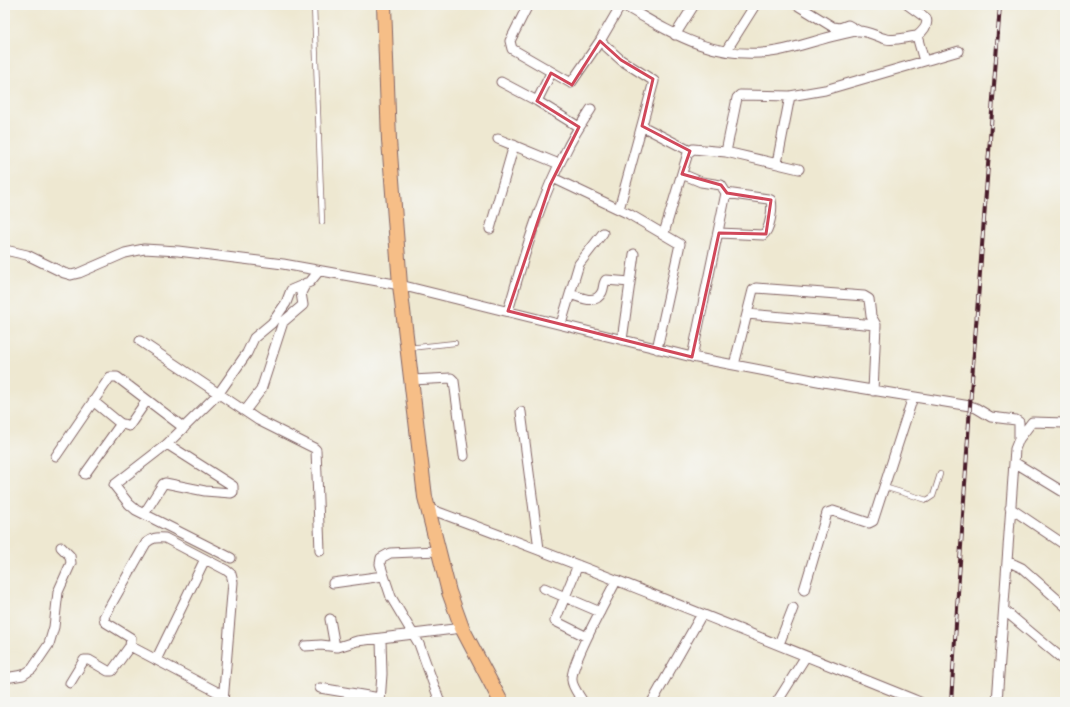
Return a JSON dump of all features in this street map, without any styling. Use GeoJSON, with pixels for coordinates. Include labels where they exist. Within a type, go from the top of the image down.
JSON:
{"type":"FeatureCollection","features":[{"type":"Feature","properties":{"kind":"highway"},"geometry":{"type":"LineString","coordinates":[[384,5],[389,140],[400,285],[427,508],[449,592],[462,628],[501,702]]}},
{"type":"Feature","properties":{"kind":"street"},"geometry":{"type":"LineString","coordinates":[[528,5],[510,41],[512,49],[571,83],[600,41],[622,5],[675,35],[706,47],[726,51],[756,53],[778,51],[860,31]]}},
{"type":"Feature","properties":{"kind":"street"},"geometry":{"type":"LineString","coordinates":[[675,35],[694,5]]}},
{"type":"Feature","properties":{"kind":"street"},"geometry":{"type":"LineString","coordinates":[[726,51],[754,5]]}},
{"type":"Feature","properties":{"kind":"street"},"geometry":{"type":"LineString","coordinates":[[797,5],[833,27],[840,28],[848,25],[860,31],[890,39],[917,36],[927,24],[926,18],[908,5]]}},
{"type":"Feature","properties":{"kind":"street"},"geometry":{"type":"LineString","coordinates":[[810,14],[814,5]]}},
{"type":"Feature","properties":{"kind":"street"},"geometry":{"type":"LineString","coordinates":[[917,36],[924,61]]}},
{"type":"Feature","properties":{"kind":"street"},"geometry":{"type":"LineString","coordinates":[[600,41],[621,60],[654,81],[619,209]]}},
{"type":"Feature","properties":{"kind":"street"},"geometry":{"type":"LineString","coordinates":[[726,152],[737,98],[740,95],[790,96],[836,87],[959,51]]}},
{"type":"Feature","properties":{"kind":"street"},"geometry":{"type":"LineString","coordinates":[[537,101],[552,73]]}},
{"type":"Feature","properties":{"kind":"street"},"geometry":{"type":"LineString","coordinates":[[500,82],[537,101],[579,127]]}},
{"type":"Feature","properties":{"kind":"street"},"geometry":{"type":"LineString","coordinates":[[777,163],[790,96]]}},
{"type":"Feature","properties":{"kind":"street"},"geometry":{"type":"LineString","coordinates":[[508,311],[526,250],[553,178],[579,127],[591,109]]}},
{"type":"Feature","properties":{"kind":"street"},"geometry":{"type":"LineString","coordinates":[[642,126],[690,151]]}},
{"type":"Feature","properties":{"kind":"street"},"geometry":{"type":"LineString","coordinates":[[498,139],[559,164]]}},
{"type":"Feature","properties":{"kind":"street"},"geometry":{"type":"LineString","coordinates":[[490,229],[514,145]]}},
{"type":"Feature","properties":{"kind":"street"},"geometry":{"type":"LineString","coordinates":[[664,233],[690,151],[697,148],[726,152],[799,169]]}},
{"type":"Feature","properties":{"kind":"street"},"geometry":{"type":"LineString","coordinates":[[682,174],[701,182],[721,185],[726,193],[719,233],[692,357]]}},
{"type":"Feature","properties":{"kind":"street"},"geometry":{"type":"LineString","coordinates":[[553,178],[619,209],[678,242],[681,248],[657,349]]}},
{"type":"Feature","properties":{"kind":"street"},"geometry":{"type":"LineString","coordinates":[[719,233],[763,235],[768,230],[772,207],[771,200],[726,193]]}},
{"type":"Feature","properties":{"kind":"street"},"geometry":{"type":"LineString","coordinates":[[561,324],[581,260],[603,233]]}},
{"type":"Feature","properties":{"kind":"street"},"geometry":{"type":"LineString","coordinates":[[5,250],[27,255],[71,275],[79,273],[125,252],[144,249],[178,251],[283,264],[400,285],[692,357],[873,391],[970,406],[991,417],[1016,420],[1019,422],[1019,439]]}},
{"type":"Feature","properties":{"kind":"street"},"geometry":{"type":"LineString","coordinates":[[622,340],[634,254]]}},
{"type":"Feature","properties":{"kind":"street"},"geometry":{"type":"LineString","coordinates":[[231,558],[132,507],[114,485],[167,444],[219,393],[247,353],[254,338],[272,323],[286,303],[291,290],[312,280],[319,271]]}},
{"type":"Feature","properties":{"kind":"street"},"geometry":{"type":"LineString","coordinates":[[570,294],[592,300],[597,299],[606,280],[630,282]]}},
{"type":"Feature","properties":{"kind":"street"},"geometry":{"type":"LineString","coordinates":[[245,411],[261,390],[284,322],[303,305],[301,294],[306,284]]}},
{"type":"Feature","properties":{"kind":"street"},"geometry":{"type":"LineString","coordinates":[[734,365],[753,290],[759,288],[868,297],[871,316],[876,325],[873,391]]}},
{"type":"Feature","properties":{"kind":"street"},"geometry":{"type":"LineString","coordinates":[[747,314],[876,325]]}},
{"type":"Feature","properties":{"kind":"street"},"geometry":{"type":"LineString","coordinates":[[140,341],[268,426],[316,450],[320,551]]}},
{"type":"Feature","properties":{"kind":"street"},"geometry":{"type":"LineString","coordinates":[[56,456],[108,379],[114,376],[184,428]]}},
{"type":"Feature","properties":{"kind":"street"},"geometry":{"type":"LineString","coordinates":[[412,380],[451,378],[454,380],[464,456]]}},
{"type":"Feature","properties":{"kind":"street"},"geometry":{"type":"LineString","coordinates":[[804,590],[827,513],[833,511],[870,522],[873,521],[912,397]]}},
{"type":"Feature","properties":{"kind":"street"},"geometry":{"type":"LineString","coordinates":[[93,402],[121,424],[129,426],[147,400]]}},
{"type":"Feature","properties":{"kind":"street"},"geometry":{"type":"LineString","coordinates":[[521,412],[539,550]]}},
{"type":"Feature","properties":{"kind":"street"},"geometry":{"type":"LineString","coordinates":[[996,702],[1015,449],[1019,439],[1032,422],[1065,423]]}},
{"type":"Feature","properties":{"kind":"street"},"geometry":{"type":"LineString","coordinates":[[85,474],[121,424]]}},
{"type":"Feature","properties":{"kind":"street"},"geometry":{"type":"LineString","coordinates":[[144,514],[165,483],[205,492],[233,492],[233,486],[167,444]]}},
{"type":"Feature","properties":{"kind":"street"},"geometry":{"type":"LineString","coordinates":[[1014,462],[1065,493]]}},
{"type":"Feature","properties":{"kind":"street"},"geometry":{"type":"LineString","coordinates":[[427,508],[578,565],[779,644],[920,702]]}},
{"type":"Feature","properties":{"kind":"street"},"geometry":{"type":"LineString","coordinates":[[1010,508],[1065,545]]}},
{"type":"Feature","properties":{"kind":"street"},"geometry":{"type":"LineString","coordinates":[[70,683],[84,660],[88,660],[108,671],[112,671],[130,646],[131,638],[105,622],[104,617],[150,539],[165,538],[231,574],[233,582],[226,679],[223,698],[130,646]]}},
{"type":"Feature","properties":{"kind":"street"},"geometry":{"type":"LineString","coordinates":[[5,678],[23,675],[32,669],[49,644],[54,627],[58,592],[71,563],[70,556],[61,547]]}},
{"type":"Feature","properties":{"kind":"street"},"geometry":{"type":"LineString","coordinates":[[438,550],[390,553],[383,555],[380,558],[380,564],[394,604],[413,634],[424,658],[440,702]]}},
{"type":"Feature","properties":{"kind":"street"},"geometry":{"type":"LineString","coordinates":[[156,660],[205,559]]}},
{"type":"Feature","properties":{"kind":"street"},"geometry":{"type":"LineString","coordinates":[[1007,561],[1020,566],[1065,606]]}},
{"type":"Feature","properties":{"kind":"street"},"geometry":{"type":"LineString","coordinates":[[578,565],[555,621],[587,637]]}},
{"type":"Feature","properties":{"kind":"street"},"geometry":{"type":"LineString","coordinates":[[333,583],[383,576]]}},
{"type":"Feature","properties":{"kind":"street"},"geometry":{"type":"LineString","coordinates":[[583,702],[572,683],[571,678],[587,637],[616,581]]}},
{"type":"Feature","properties":{"kind":"street"},"geometry":{"type":"LineString","coordinates":[[544,588],[600,612]]}},
{"type":"Feature","properties":{"kind":"street"},"geometry":{"type":"LineString","coordinates":[[779,644],[793,608]]}},
{"type":"Feature","properties":{"kind":"street"},"geometry":{"type":"LineString","coordinates":[[1004,610],[1065,661]]}},
{"type":"Feature","properties":{"kind":"street"},"geometry":{"type":"LineString","coordinates":[[652,702],[702,614]]}},
{"type":"Feature","properties":{"kind":"street"},"geometry":{"type":"LineString","coordinates":[[330,619],[335,647]]}},
{"type":"Feature","properties":{"kind":"street"},"geometry":{"type":"LineString","coordinates":[[305,646],[321,645],[335,647],[357,641],[381,640],[413,634],[462,628]]}},
{"type":"Feature","properties":{"kind":"street"},"geometry":{"type":"LineString","coordinates":[[320,688],[380,700],[382,674],[381,640]]}},
{"type":"Feature","properties":{"kind":"street"},"geometry":{"type":"LineString","coordinates":[[777,702],[806,656]]}},
{"type":"Feature","properties":{"kind":"lane"},"geometry":{"type":"LineString","coordinates":[[314,5],[322,222]]}},
{"type":"Feature","properties":{"kind":"lane"},"geometry":{"type":"LineString","coordinates":[[408,348],[455,343]]}},
{"type":"Feature","properties":{"kind":"lane"},"geometry":{"type":"LineString","coordinates":[[884,487],[927,500],[933,496],[940,474]]}},
{"type":"Feature","properties":{"kind":"highlighted area"},"geometry":{"type":"Polygon","coordinates":[[[600,41],[621,60],[653,79],[642,126],[690,151],[682,174],[721,185],[727,193],[771,200],[766,234],[719,233],[692,357],[508,311],[550,185],[579,127],[537,101],[551,73],[572,85],[600,41]]]}},
{"type":"Feature","properties":{"kind":"railway"},"geometry":{"type":"LineString","coordinates":[[951,702],[970,406],[1000,5]]}}]}
